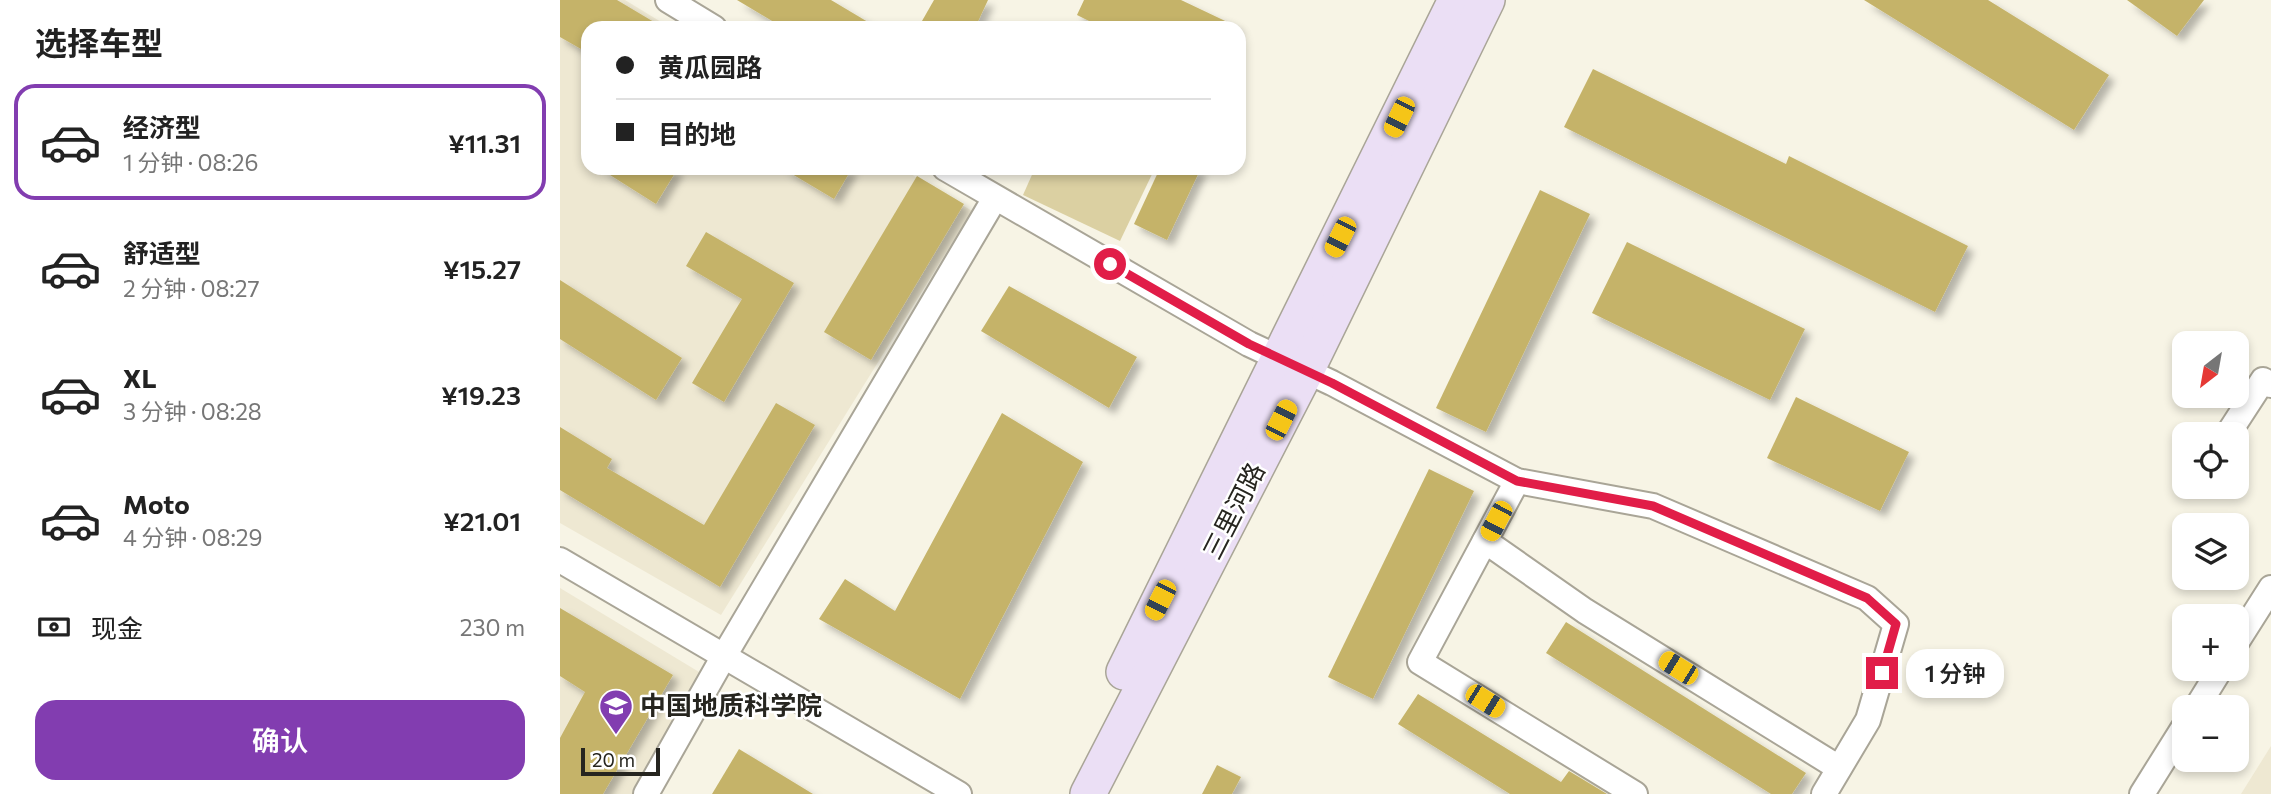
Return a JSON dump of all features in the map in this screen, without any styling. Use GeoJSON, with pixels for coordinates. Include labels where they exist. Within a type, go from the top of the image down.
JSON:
{"type":"FeatureCollection","features":[{"type":"Feature","properties":{"kind":"main road","name":"三里河路"},"geometry":{"type":"LineString","coordinates":[[1088,794],[1293,365],[1456,0]]}},
{"type":"Feature","properties":{"kind":"main road","name":"三里河路"},"geometry":{"type":"LineString","coordinates":[[1064,794],[1487,0]]}},
{"type":"Feature","properties":{"kind":"street"},"geometry":{"type":"LineString","coordinates":[[668,0],[702,21]]}},
{"type":"Feature","properties":{"kind":"street"},"geometry":{"type":"LineString","coordinates":[[957,175],[1249,344],[1517,481],[1653,506],[1867,598],[1896,624],[1868,720],[1824,794]]}},
{"type":"Feature","properties":{"kind":"street"},"geometry":{"type":"LineString","coordinates":[[646,794],[724,656],[995,198]]}},
{"type":"Feature","properties":{"kind":"street"},"geometry":{"type":"LineString","coordinates":[[2236,422],[2263,380],[2271,385]]}},
{"type":"Feature","properties":{"kind":"street"},"geometry":{"type":"LineString","coordinates":[[1517,481],[1420,662],[1635,794]]}},
{"type":"Feature","properties":{"kind":"street"},"geometry":{"type":"LineString","coordinates":[[1485,541],[1585,611],[1839,768]]}},
{"type":"Feature","properties":{"kind":"street"},"geometry":{"type":"LineString","coordinates":[[560,560],[960,794]]}},
{"type":"Feature","properties":{"kind":"street"},"geometry":{"type":"LineString","coordinates":[[2249,623],[2271,588]]}},
{"type":"Feature","properties":{"kind":"street"},"geometry":{"type":"LineString","coordinates":[[2142,794],[2172,746]]}},
{"type":"Feature","properties":{"kind":"shaded area"},"geometry":{"type":"Polygon","coordinates":[[[560,0],[625,0],[660,21],[581,21],[581,175],[913,175],[972,211],[721,615],[560,523],[560,0]]]}},
{"type":"Feature","properties":{"kind":"shaded area"},"geometry":{"type":"Polygon","coordinates":[[[1032,175],[1152,175],[1120,241],[1023,195],[1032,175]]]}},
{"type":"Feature","properties":{"kind":"shaded area","name":"中国地质科学院"},"geometry":{"type":"Polygon","coordinates":[[[560,588],[709,678],[636,794],[560,794],[560,588]]]}},
{"type":"Feature","properties":{"kind":"shaded area"},"geometry":{"type":"Polygon","coordinates":[[[2271,746],[2271,794],[2241,794],[2271,746]]]}},
{"type":"Feature","properties":{"kind":"building"},"geometry":{"type":"Polygon","coordinates":[[[560,0],[617,0],[652,21],[581,21],[581,49],[560,37],[560,0]]]}},
{"type":"Feature","properties":{"kind":"building"},"geometry":{"type":"Polygon","coordinates":[[[737,0],[831,0],[866,21],[772,21],[737,0]]]}},
{"type":"Feature","properties":{"kind":"building"},"geometry":{"type":"Polygon","coordinates":[[[934,0],[988,0],[978,21],[922,21],[934,0]]]}},
{"type":"Feature","properties":{"kind":"building"},"geometry":{"type":"Polygon","coordinates":[[[1084,0],[1181,0],[1225,21],[1089,21],[1077,15],[1084,0]]]}},
{"type":"Feature","properties":{"kind":"building"},"geometry":{"type":"Polygon","coordinates":[[[1864,0],[1988,0],[2109,75],[2074,130],[1864,0]]]}},
{"type":"Feature","properties":{"kind":"building"},"geometry":{"type":"Polygon","coordinates":[[[2127,0],[2204,0],[2177,36],[2127,0]]]}},
{"type":"Feature","properties":{"kind":"building"},"geometry":{"type":"Polygon","coordinates":[[[1593,69],[1786,164],[1789,156],[1968,246],[1935,312],[1564,127],[1593,69]]]}},
{"type":"Feature","properties":{"kind":"building"},"geometry":{"type":"Polygon","coordinates":[[[610,175],[674,175],[656,204],[610,175]]]}},
{"type":"Feature","properties":{"kind":"building"},"geometry":{"type":"Polygon","coordinates":[[[794,175],[848,175],[834,199],[794,175]]]}},
{"type":"Feature","properties":{"kind":"building"},"geometry":{"type":"Polygon","coordinates":[[[1157,175],[1198,175],[1167,240],[1134,224],[1157,175]]]}},
{"type":"Feature","properties":{"kind":"building"},"geometry":{"type":"Polygon","coordinates":[[[917,176],[964,204],[871,360],[824,332],[917,176]]]}},
{"type":"Feature","properties":{"kind":"building"},"geometry":{"type":"Polygon","coordinates":[[[1540,190],[1590,214],[1486,432],[1436,408],[1540,190]]]}},
{"type":"Feature","properties":{"kind":"building"},"geometry":{"type":"Polygon","coordinates":[[[706,232],[794,283],[724,402],[692,383],[742,299],[686,266],[706,232]]]}},
{"type":"Feature","properties":{"kind":"building"},"geometry":{"type":"Polygon","coordinates":[[[1627,242],[1805,329],[1770,400],[1592,313],[1627,242]]]}},
{"type":"Feature","properties":{"kind":"building"},"geometry":{"type":"Polygon","coordinates":[[[560,280],[682,358],[656,400],[560,339],[560,280]]]}},
{"type":"Feature","properties":{"kind":"building"},"geometry":{"type":"Polygon","coordinates":[[[1009,286],[1137,357],[1109,408],[981,331],[1009,286]]]}},
{"type":"Feature","properties":{"kind":"building"},"geometry":{"type":"Polygon","coordinates":[[[1796,397],[1909,452],[1880,511],[1767,458],[1796,397]]]}},
{"type":"Feature","properties":{"kind":"building"},"geometry":{"type":"Polygon","coordinates":[[[776,403],[815,425],[720,587],[560,490],[560,427],[612,459],[607,468],[704,525],[776,403]]]}},
{"type":"Feature","properties":{"kind":"building"},"geometry":{"type":"Polygon","coordinates":[[[1002,413],[1083,462],[960,699],[819,619],[845,579],[895,611],[1002,413]]]}},
{"type":"Feature","properties":{"kind":"building"},"geometry":{"type":"Polygon","coordinates":[[[1429,469],[1474,491],[1373,699],[1328,677],[1429,469]]]}},
{"type":"Feature","properties":{"kind":"building","name":"中国地质科学院"},"geometry":{"type":"Polygon","coordinates":[[[560,608],[673,675],[603,794],[560,794],[560,738],[585,692],[560,676],[560,608]]]}},
{"type":"Feature","properties":{"kind":"building"},"geometry":{"type":"Polygon","coordinates":[[[1566,622],[1806,773],[1792,794],[1771,794],[1546,653],[1566,622]]]}},
{"type":"Feature","properties":{"kind":"building"},"geometry":{"type":"Polygon","coordinates":[[[1418,694],[1561,782],[1569,771],[1607,794],[1510,794],[1398,724],[1418,694]]]}},
{"type":"Feature","properties":{"kind":"building"},"geometry":{"type":"Polygon","coordinates":[[[739,749],[813,794],[712,794],[739,749]]]}},
{"type":"Feature","properties":{"kind":"building"},"geometry":{"type":"Polygon","coordinates":[[[1217,765],[1241,777],[1232,794],[1202,794],[1217,765]]]}},
{"type":"Feature","properties":{"kind":"place","name":"中国地质科学院"},"geometry":{"type":"Point","coordinates":[616,736]}},
{"type":"Feature","properties":{"kind":"route"},"geometry":{"type":"LineString","coordinates":[[1110,264],[1249,344],[1422,429],[1517,481],[1653,506],[1867,598],[1896,624],[1882,673]]}}]}
